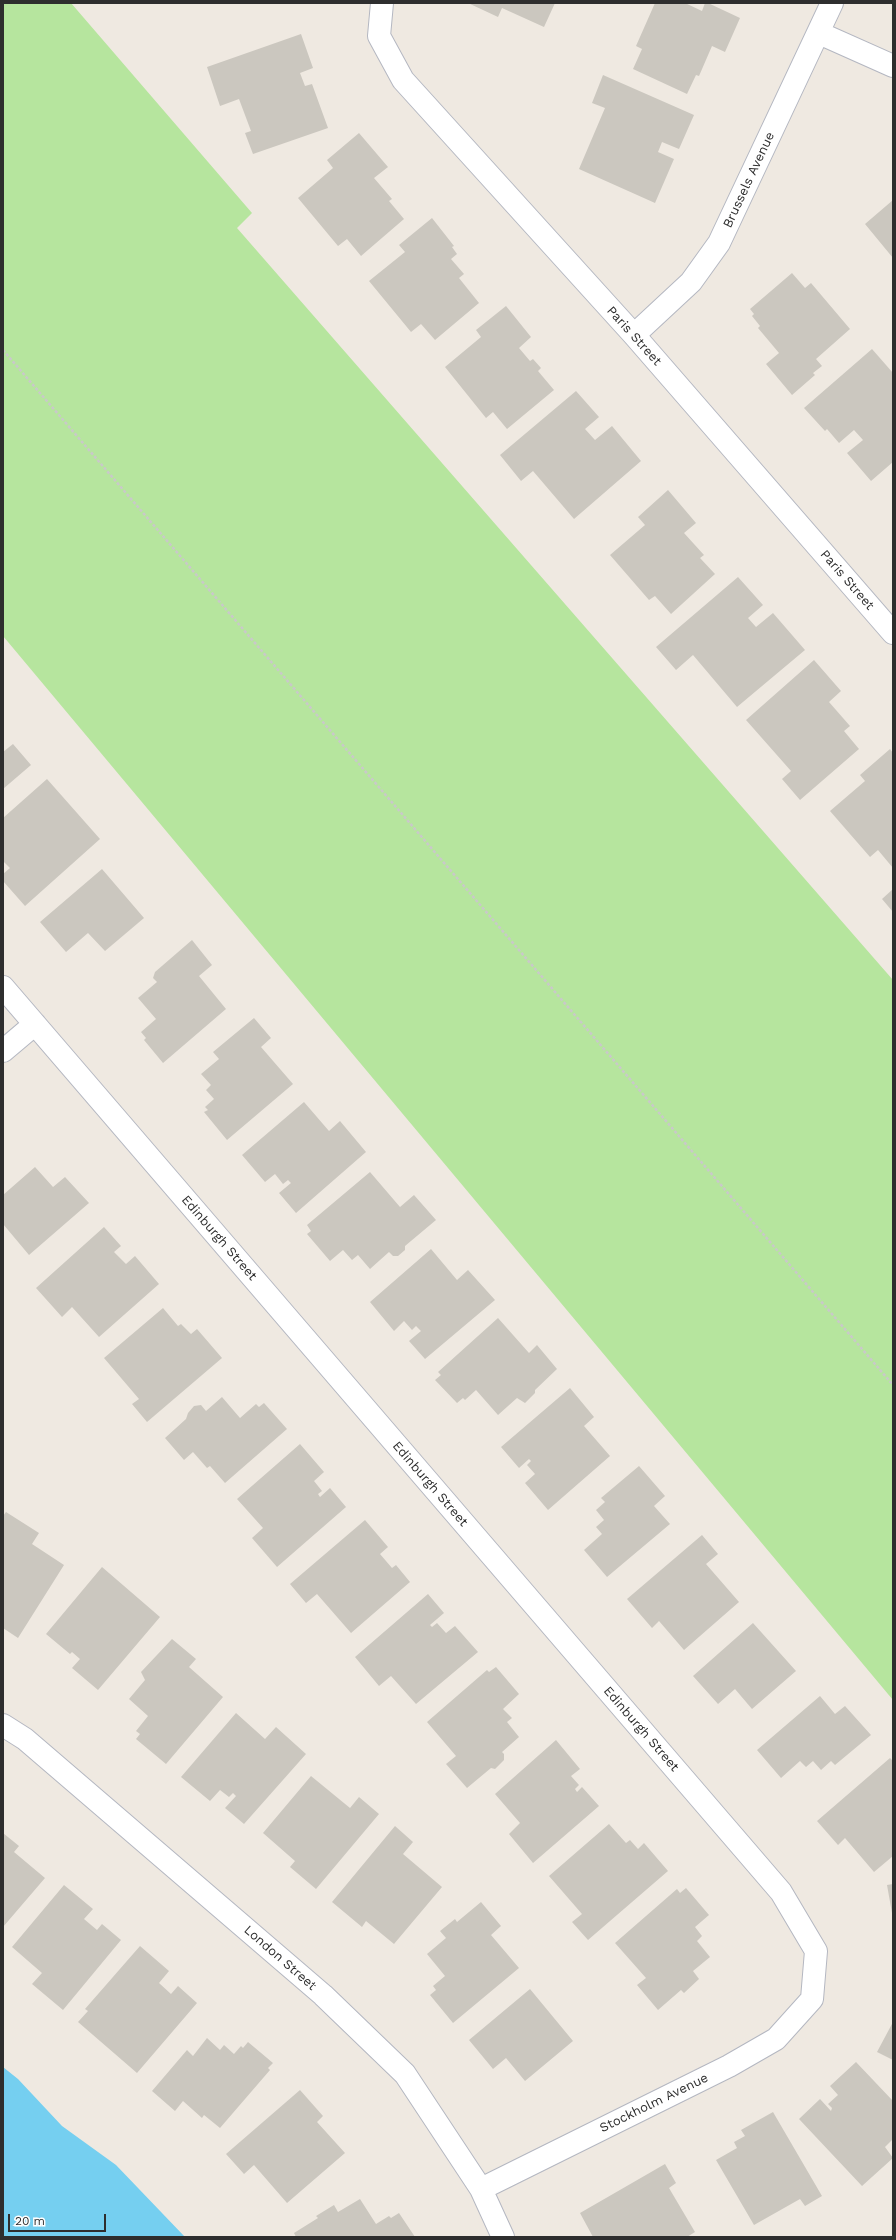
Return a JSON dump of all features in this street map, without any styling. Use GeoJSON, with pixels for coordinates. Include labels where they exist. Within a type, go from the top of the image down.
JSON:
{"type":"FeatureCollection","features":[{"type":"Feature","properties":{"kind":"street","name":"Paris Street"},"geometry":{"type":"LineString","coordinates":[[382,3],[379,36],[403,80],[634,335],[893,633]]}},
{"type":"Feature","properties":{"kind":"street","name":"Brussels Avenue"},"geometry":{"type":"LineString","coordinates":[[634,335],[691,282],[719,243],[832,3]]}},
{"type":"Feature","properties":{"kind":"street"},"geometry":{"type":"LineString","coordinates":[[819,33],[893,66]]}},
{"type":"Feature","properties":{"kind":"street","name":"Edinburgh Street"},"geometry":{"type":"LineString","coordinates":[[3,987],[781,1892],[816,1951],[812,1999]]}},
{"type":"Feature","properties":{"kind":"street"},"geometry":{"type":"LineString","coordinates":[[3,1052],[35,1024]]}},
{"type":"Feature","properties":{"kind":"street","name":"London Street"},"geometry":{"type":"LineString","coordinates":[[3,1725],[25,1739],[328,2000],[405,2074],[481,2189],[503,2237]]}},
{"type":"Feature","properties":{"kind":"street","name":"Stockholm Avenue"},"geometry":{"type":"LineString","coordinates":[[481,2189],[722,2069],[776,2039],[812,1999]]}},
{"type":"Feature","properties":{"kind":"path"},"geometry":{"type":"LineString","coordinates":[[3,350],[893,1385]]}},
{"type":"Feature","properties":{"kind":"green space"},"geometry":{"type":"Polygon","coordinates":[[[3,3],[71,3],[252,213],[237,228],[893,980],[893,1700],[3,636],[3,3]]]}},
{"type":"Feature","properties":{"kind":"water"},"geometry":{"type":"Polygon","coordinates":[[[3,2067],[18,2079],[62,2126],[116,2165],[185,2237],[3,2237],[3,2067]]]}},
{"type":"Feature","properties":{"kind":"building"},"geometry":{"type":"Polygon","coordinates":[[[468,3],[555,3],[544,27],[502,8],[498,17],[468,3]]]}},
{"type":"Feature","properties":{"kind":"building"},"geometry":{"type":"Polygon","coordinates":[[[655,3],[685,3],[702,11],[705,3],[708,3],[740,18],[725,52],[712,46],[699,76],[696,75],[687,94],[633,69],[642,49],[636,46],[655,3]]]}},
{"type":"Feature","properties":{"kind":"building"},"geometry":{"type":"Polygon","coordinates":[[[301,34],[313,68],[300,73],[305,86],[312,84],[328,128],[253,154],[245,133],[251,131],[239,99],[220,106],[207,67],[301,34]]]}},
{"type":"Feature","properties":{"kind":"building"},"geometry":{"type":"Polygon","coordinates":[[[603,75],[694,115],[679,149],[662,142],[658,152],[674,159],[655,203],[579,169],[605,108],[592,103],[603,75]]]}},
{"type":"Feature","properties":{"kind":"building"},"geometry":{"type":"Polygon","coordinates":[[[359,133],[388,167],[374,178],[392,199],[389,201],[404,219],[361,256],[347,239],[338,246],[298,198],[333,168],[327,160],[359,133]]]}},
{"type":"Feature","properties":{"kind":"building"},"geometry":{"type":"Polygon","coordinates":[[[893,200],[893,258],[865,224],[893,200]]]}},
{"type":"Feature","properties":{"kind":"building"},"geometry":{"type":"Polygon","coordinates":[[[432,218],[454,246],[452,247],[457,254],[451,259],[464,274],[459,278],[479,303],[435,340],[421,324],[411,332],[369,281],[405,252],[399,245],[432,218]]]}},
{"type":"Feature","properties":{"kind":"building"},"geometry":{"type":"Polygon","coordinates":[[[792,273],[805,288],[811,283],[850,329],[816,359],[822,366],[813,373],[815,375],[792,395],[766,364],[779,353],[758,328],[760,326],[752,316],[754,314],[750,309],[792,273]]]}},
{"type":"Feature","properties":{"kind":"building"},"geometry":{"type":"Polygon","coordinates":[[[506,306],[531,337],[519,348],[530,361],[533,359],[541,368],[538,371],[554,390],[507,429],[493,412],[486,418],[445,367],[481,337],[476,330],[506,306]]]}},
{"type":"Feature","properties":{"kind":"building"},"geometry":{"type":"Polygon","coordinates":[[[872,349],[893,373],[893,462],[871,481],[847,453],[863,440],[854,430],[839,443],[827,429],[825,431],[804,408],[872,349]]]}},
{"type":"Feature","properties":{"kind":"building"},"geometry":{"type":"Polygon","coordinates":[[[576,391],[599,417],[585,429],[595,440],[612,426],[641,461],[574,519],[533,471],[521,481],[500,455],[576,391]]]}},
{"type":"Feature","properties":{"kind":"building"},"geometry":{"type":"Polygon","coordinates":[[[668,490],[696,523],[684,533],[704,555],[700,558],[715,574],[671,614],[655,596],[649,600],[610,555],[645,525],[638,517],[668,490]]]}},
{"type":"Feature","properties":{"kind":"building"},"geometry":{"type":"Polygon","coordinates":[[[738,577],[763,605],[748,618],[756,627],[773,613],[805,650],[737,707],[693,655],[676,670],[656,647],[738,577]]]}},
{"type":"Feature","properties":{"kind":"building"},"geometry":{"type":"Polygon","coordinates":[[[814,660],[841,691],[829,702],[850,726],[844,731],[859,749],[800,800],[782,779],[791,771],[746,720],[814,660]]]}},
{"type":"Feature","properties":{"kind":"building"},"geometry":{"type":"Polygon","coordinates":[[[13,744],[31,765],[3,789],[3,752],[13,744]]]}},
{"type":"Feature","properties":{"kind":"building"},"geometry":{"type":"Polygon","coordinates":[[[890,749],[893,753],[893,868],[878,850],[870,857],[830,811],[865,781],[860,775],[890,749]]]}},
{"type":"Feature","properties":{"kind":"building"},"geometry":{"type":"Polygon","coordinates":[[[47,779],[100,839],[25,906],[3,881],[3,874],[10,868],[3,861],[3,818],[47,779]]]}},
{"type":"Feature","properties":{"kind":"building"},"geometry":{"type":"Polygon","coordinates":[[[102,869],[144,918],[105,951],[88,933],[66,952],[40,922],[102,869]]]}},
{"type":"Feature","properties":{"kind":"building"},"geometry":{"type":"Polygon","coordinates":[[[893,889],[893,912],[882,899],[893,889]]]}},
{"type":"Feature","properties":{"kind":"building"},"geometry":{"type":"Polygon","coordinates":[[[192,940],[212,965],[199,976],[226,1009],[163,1063],[144,1040],[146,1038],[141,1032],[156,1019],[138,998],[157,982],[153,978],[155,972],[192,940]]]}},
{"type":"Feature","properties":{"kind":"building"},"geometry":{"type":"Polygon","coordinates":[[[254,1018],[271,1038],[261,1047],[293,1084],[227,1140],[204,1112],[208,1110],[205,1107],[214,1099],[206,1090],[211,1085],[201,1074],[219,1059],[213,1052],[254,1018]]]}},
{"type":"Feature","properties":{"kind":"building"},"geometry":{"type":"Polygon","coordinates":[[[304,1102],[329,1131],[340,1121],[366,1152],[296,1213],[279,1193],[291,1183],[288,1180],[283,1184],[275,1174],[265,1182],[242,1155],[304,1102]]]}},
{"type":"Feature","properties":{"kind":"building"},"geometry":{"type":"Polygon","coordinates":[[[35,1167],[53,1187],[65,1177],[89,1203],[29,1255],[3,1224],[3,1195],[35,1167]]]}},
{"type":"Feature","properties":{"kind":"building"},"geometry":{"type":"Polygon","coordinates":[[[370,1172],[400,1207],[414,1195],[436,1220],[405,1246],[405,1250],[398,1256],[393,1256],[389,1252],[370,1269],[358,1255],[352,1260],[343,1250],[330,1261],[307,1234],[311,1231],[307,1225],[370,1172]]]}},
{"type":"Feature","properties":{"kind":"building"},"geometry":{"type":"Polygon","coordinates":[[[104,1227],[121,1246],[114,1252],[126,1264],[135,1256],[159,1284],[99,1337],[72,1307],[62,1317],[36,1288],[104,1227]]]}},
{"type":"Feature","properties":{"kind":"building"},"geometry":{"type":"Polygon","coordinates":[[[431,1249],[457,1280],[468,1270],[495,1300],[425,1359],[409,1341],[421,1331],[416,1326],[412,1330],[404,1321],[394,1331],[370,1302],[431,1249]]]}},
{"type":"Feature","properties":{"kind":"building"},"geometry":{"type":"Polygon","coordinates":[[[163,1308],[178,1326],[181,1324],[191,1334],[197,1329],[222,1358],[147,1422],[132,1404],[139,1399],[104,1358],[163,1308]]]}},
{"type":"Feature","properties":{"kind":"building"},"geometry":{"type":"Polygon","coordinates":[[[498,1318],[529,1353],[537,1345],[557,1369],[535,1390],[535,1393],[525,1403],[517,1398],[498,1415],[476,1390],[465,1400],[463,1398],[457,1403],[435,1380],[441,1375],[438,1372],[498,1318]]]}},
{"type":"Feature","properties":{"kind":"building"},"geometry":{"type":"Polygon","coordinates":[[[570,1388],[594,1417],[584,1426],[610,1456],[548,1510],[525,1483],[535,1474],[527,1465],[531,1461],[529,1459],[519,1468],[501,1447],[570,1388]]]}},
{"type":"Feature","properties":{"kind":"building"},"geometry":{"type":"Polygon","coordinates":[[[222,1397],[240,1418],[256,1404],[259,1407],[264,1403],[287,1429],[225,1483],[210,1466],[207,1468],[193,1452],[184,1460],[165,1438],[186,1419],[188,1413],[194,1406],[201,1405],[206,1411],[222,1397]]]}},
{"type":"Feature","properties":{"kind":"building"},"geometry":{"type":"Polygon","coordinates":[[[300,1444],[324,1472],[314,1481],[322,1491],[318,1494],[320,1497],[330,1488],[346,1507],[277,1567],[252,1538],[263,1528],[237,1499],[300,1444]]]}},
{"type":"Feature","properties":{"kind":"building"},"geometry":{"type":"Polygon","coordinates":[[[639,1466],[665,1496],[654,1506],[670,1524],[607,1577],[584,1550],[602,1534],[596,1527],[604,1520],[596,1510],[605,1502],[601,1498],[639,1466]]]}},
{"type":"Feature","properties":{"kind":"building"},"geometry":{"type":"Polygon","coordinates":[[[6,1512],[39,1533],[32,1544],[64,1565],[18,1638],[3,1628],[3,1516],[6,1512]]]}},
{"type":"Feature","properties":{"kind":"building"},"geometry":{"type":"Polygon","coordinates":[[[365,1520],[388,1547],[380,1554],[392,1568],[396,1565],[410,1582],[351,1633],[317,1594],[306,1603],[290,1584],[365,1520]]]}},
{"type":"Feature","properties":{"kind":"building"},"geometry":{"type":"Polygon","coordinates":[[[702,1535],[718,1554],[706,1564],[739,1602],[684,1650],[659,1621],[652,1628],[627,1599],[702,1535]]]}},
{"type":"Feature","properties":{"kind":"building"},"geometry":{"type":"Polygon","coordinates":[[[102,1567],[160,1617],[98,1690],[72,1668],[80,1659],[72,1652],[70,1654],[46,1634],[102,1567]]]}},
{"type":"Feature","properties":{"kind":"building"},"geometry":{"type":"Polygon","coordinates":[[[428,1594],[444,1613],[430,1625],[432,1627],[437,1623],[446,1633],[455,1626],[478,1652],[416,1704],[391,1676],[379,1686],[355,1657],[428,1594]]]}},
{"type":"Feature","properties":{"kind":"building"},"geometry":{"type":"Polygon","coordinates":[[[753,1623],[796,1671],[752,1709],[735,1689],[718,1704],[693,1676],[753,1623]]]}},
{"type":"Feature","properties":{"kind":"building"},"geometry":{"type":"Polygon","coordinates":[[[172,1639],[196,1659],[189,1667],[223,1697],[166,1764],[136,1739],[140,1734],[136,1731],[148,1716],[129,1699],[145,1680],[141,1672],[172,1639]]]}},
{"type":"Feature","properties":{"kind":"building"},"geometry":{"type":"Polygon","coordinates":[[[496,1667],[519,1694],[503,1709],[512,1718],[507,1722],[519,1737],[502,1752],[504,1754],[504,1760],[495,1769],[491,1768],[467,1788],[446,1764],[456,1756],[427,1722],[487,1670],[489,1672],[496,1667]]]}},
{"type":"Feature","properties":{"kind":"building"},"geometry":{"type":"Polygon","coordinates":[[[820,1696],[835,1714],[845,1706],[871,1735],[835,1765],[831,1761],[821,1770],[813,1761],[806,1767],[800,1761],[781,1778],[757,1750],[820,1696]]]}},
{"type":"Feature","properties":{"kind":"building"},"geometry":{"type":"Polygon","coordinates":[[[236,1713],[265,1739],[276,1727],[306,1754],[244,1824],[225,1808],[236,1796],[233,1793],[229,1797],[220,1790],[210,1801],[181,1777],[236,1713]]]}},
{"type":"Feature","properties":{"kind":"building"},"geometry":{"type":"Polygon","coordinates":[[[556,1740],[580,1769],[571,1776],[579,1785],[575,1789],[577,1792],[582,1787],[599,1806],[533,1863],[509,1834],[520,1823],[495,1794],[556,1740]]]}},
{"type":"Feature","properties":{"kind":"building"},"geometry":{"type":"Polygon","coordinates":[[[890,1758],[893,1761],[893,1856],[874,1872],[845,1838],[838,1845],[817,1821],[890,1758]]]}},
{"type":"Feature","properties":{"kind":"building"},"geometry":{"type":"Polygon","coordinates":[[[311,1776],[350,1808],[359,1797],[379,1814],[316,1889],[290,1867],[295,1861],[263,1833],[311,1776]]]}},
{"type":"Feature","properties":{"kind":"building"},"geometry":{"type":"Polygon","coordinates":[[[609,1824],[626,1843],[630,1840],[638,1849],[644,1843],[668,1871],[588,1940],[572,1922],[582,1914],[549,1876],[609,1824]]]}},
{"type":"Feature","properties":{"kind":"building"},"geometry":{"type":"Polygon","coordinates":[[[395,1826],[413,1842],[403,1854],[442,1887],[394,1944],[366,1921],[362,1927],[332,1902],[395,1826]]]}},
{"type":"Feature","properties":{"kind":"building"},"geometry":{"type":"Polygon","coordinates":[[[3,1833],[19,1846],[14,1852],[45,1878],[3,1927],[3,1833]]]}},
{"type":"Feature","properties":{"kind":"building"},"geometry":{"type":"Polygon","coordinates":[[[893,1884],[893,1913],[892,1913],[887,1885],[893,1884]]]}},
{"type":"Feature","properties":{"kind":"building"},"geometry":{"type":"Polygon","coordinates":[[[64,1885],[93,1909],[84,1919],[97,1930],[102,1924],[121,1940],[63,2010],[32,1984],[42,1973],[12,1947],[64,1885]]]}},
{"type":"Feature","properties":{"kind":"building"},"geometry":{"type":"Polygon","coordinates":[[[686,1888],[709,1915],[695,1927],[702,1936],[697,1941],[710,1957],[693,1971],[699,1979],[684,1993],[681,1990],[658,2010],[637,1985],[646,1978],[615,1943],[677,1889],[680,1893],[686,1888]]]}},
{"type":"Feature","properties":{"kind":"building"},"geometry":{"type":"Polygon","coordinates":[[[481,1902],[501,1926],[491,1935],[519,1968],[453,2023],[430,1995],[436,1990],[433,1986],[445,1976],[427,1954],[446,1938],[440,1931],[455,1919],[457,1922],[481,1902]]]}},
{"type":"Feature","properties":{"kind":"building"},"geometry":{"type":"Polygon","coordinates":[[[140,1946],[169,1971],[159,1983],[171,1994],[178,1986],[197,2003],[137,2073],[78,2022],[88,2011],[85,2009],[140,1946]]]}},
{"type":"Feature","properties":{"kind":"building"},"geometry":{"type":"Polygon","coordinates":[[[530,1989],[573,2041],[525,2081],[506,2058],[493,2069],[469,2040],[530,1989]]]}},
{"type":"Feature","properties":{"kind":"building"},"geometry":{"type":"Polygon","coordinates":[[[893,2022],[893,2060],[877,2052],[893,2022]]]}},
{"type":"Feature","properties":{"kind":"building"},"geometry":{"type":"Polygon","coordinates":[[[207,2038],[220,2050],[224,2045],[234,2054],[241,2046],[243,2048],[248,2042],[273,2063],[268,2068],[270,2070],[220,2128],[204,2115],[202,2118],[183,2101],[175,2111],[152,2091],[187,2050],[193,2056],[207,2038]]]}},
{"type":"Feature","properties":{"kind":"building"},"geometry":{"type":"Polygon","coordinates":[[[856,2062],[893,2101],[893,2139],[885,2147],[893,2158],[862,2186],[799,2119],[820,2099],[831,2111],[832,2108],[828,2104],[838,2095],[830,2086],[856,2062]]]}},
{"type":"Feature","properties":{"kind":"building"},"geometry":{"type":"Polygon","coordinates":[[[300,2090],[323,2116],[317,2122],[345,2153],[287,2203],[254,2165],[244,2174],[226,2154],[300,2090]]]}},
{"type":"Feature","properties":{"kind":"building"},"geometry":{"type":"Polygon","coordinates":[[[773,2112],[822,2196],[805,2206],[800,2199],[754,2225],[716,2160],[737,2148],[734,2142],[745,2136],[741,2130],[773,2112]]]}},
{"type":"Feature","properties":{"kind":"building"},"geometry":{"type":"Polygon","coordinates":[[[665,2164],[676,2183],[669,2188],[695,2232],[687,2237],[593,2237],[580,2213],[665,2164]]]}},
{"type":"Feature","properties":{"kind":"building"},"geometry":{"type":"Polygon","coordinates":[[[360,2199],[376,2224],[389,2216],[391,2218],[399,2213],[415,2237],[296,2237],[294,2233],[318,2218],[316,2216],[334,2205],[338,2212],[360,2199]]]}}]}
